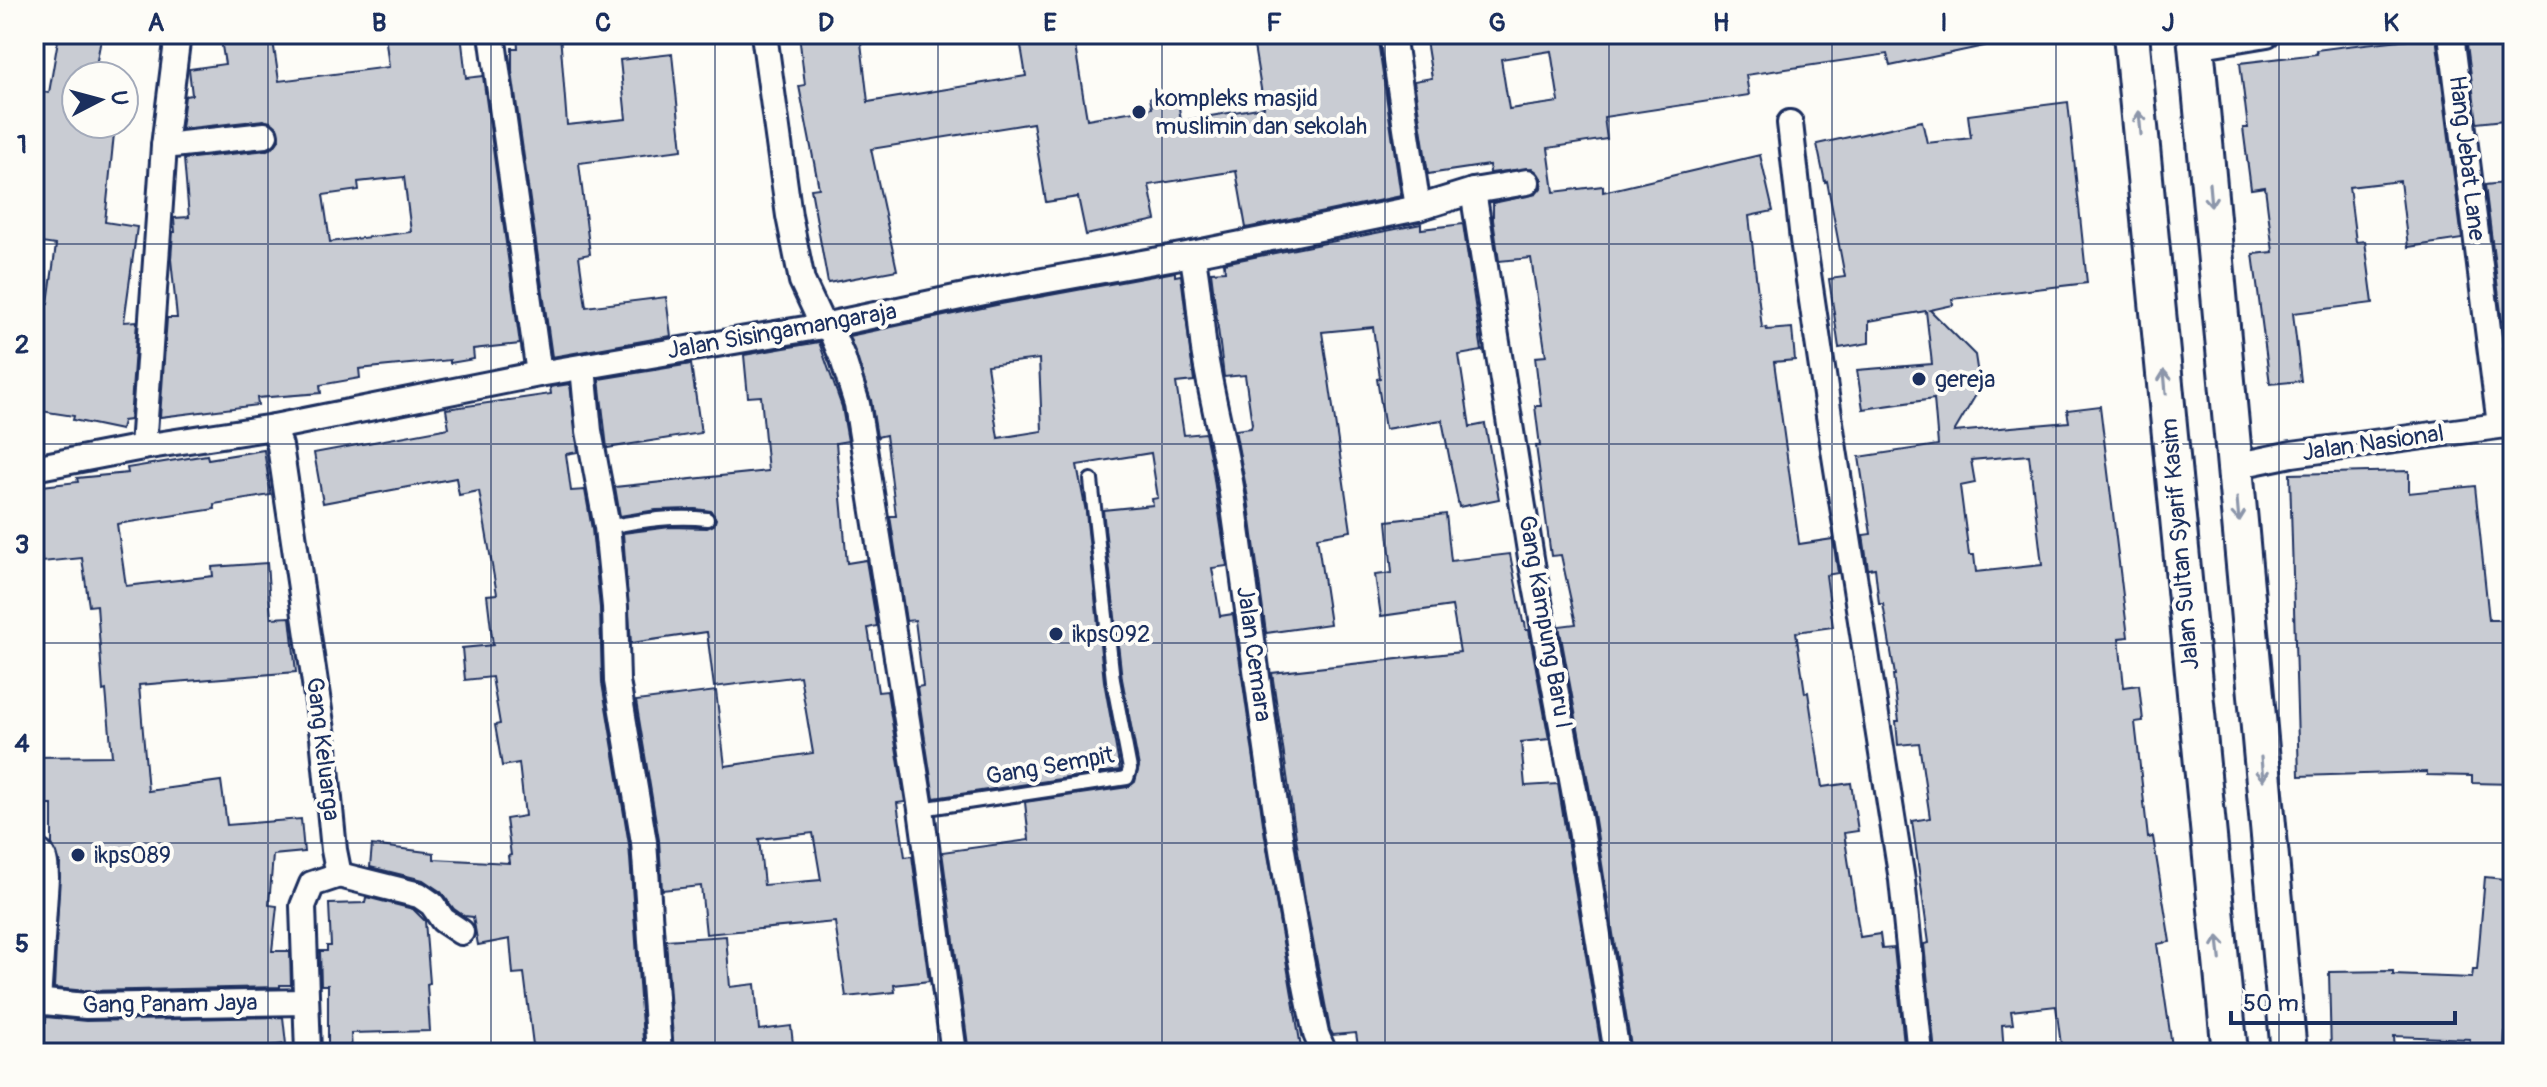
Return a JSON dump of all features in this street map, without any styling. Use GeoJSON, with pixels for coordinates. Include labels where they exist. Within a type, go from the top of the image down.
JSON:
{"type":"FeatureCollection","features":[{"type":"Feature","properties":{"kind":"street"},"geometry":{"type":"LineString","coordinates":[[143,447],[164,146],[178,34]]}},
{"type":"Feature","properties":{"kind":"street"},"geometry":{"type":"LineString","coordinates":[[492,34],[539,374]]}},
{"type":"Feature","properties":{"kind":"street"},"geometry":{"type":"LineString","coordinates":[[764,34],[789,216],[802,281],[823,326],[831,331],[857,404],[921,809],[954,1053]]}},
{"type":"Feature","properties":{"kind":"street"},"geometry":{"type":"LineString","coordinates":[[1392,34],[1418,208]]}},
{"type":"Feature","properties":{"kind":"street","name":"Jalan Sultan Syarif Kasim"},"geometry":{"type":"LineString","coordinates":[[2131,34],[2230,1053]]}},
{"type":"Feature","properties":{"kind":"street"},"geometry":{"type":"LineString","coordinates":[[2267,34],[2196,40],[2289,1053]]}},
{"type":"Feature","properties":{"kind":"street","name":"Hang Jebat Lane"},"geometry":{"type":"LineString","coordinates":[[2451,34],[2506,424]]}},
{"type":"Feature","properties":{"kind":"street"},"geometry":{"type":"LineString","coordinates":[[1790,123],[1803,240],[1902,880],[1920,1053]]}},
{"type":"Feature","properties":{"kind":"street"},"geometry":{"type":"LineString","coordinates":[[164,146],[265,135]]}},
{"type":"Feature","properties":{"kind":"street","name":"Jalan Sisingamangaraja"},"geometry":{"type":"LineString","coordinates":[[34,468],[274,427],[539,374],[823,326],[1418,208],[1473,191],[1527,182]]}},
{"type":"Feature","properties":{"kind":"street","name":"Gang Kampung Baru I"},"geometry":{"type":"LineString","coordinates":[[1473,191],[1532,564],[1577,801],[1617,1053]]}},
{"type":"Feature","properties":{"kind":"street","name":"Jalan Cemara"},"geometry":{"type":"LineString","coordinates":[[1192,254],[1199,287],[1204,351],[1233,496],[1257,689],[1269,748],[1288,893],[1316,1034],[1324,1053]]}},
{"type":"Feature","properties":{"kind":"street"},"geometry":{"type":"LineString","coordinates":[[583,367],[589,431],[607,527],[615,607],[617,681],[649,887],[659,1053]]}},
{"type":"Feature","properties":{"kind":"street","name":"Jalan Nasional"},"geometry":{"type":"LineString","coordinates":[[2234,466],[2292,454],[2506,424]]}},
{"type":"Feature","properties":{"kind":"street","name":"Gang Keluarga"},"geometry":{"type":"LineString","coordinates":[[274,427],[280,446],[321,722],[339,875]]}},
{"type":"Feature","properties":{"kind":"street"},"geometry":{"type":"LineString","coordinates":[[34,850],[42,854],[45,860],[46,877],[36,1001]]}},
{"type":"Feature","properties":{"kind":"street"},"geometry":{"type":"LineString","coordinates":[[308,1053],[303,906],[312,884],[339,875],[419,895],[432,904],[443,920],[461,932]]}},
{"type":"Feature","properties":{"kind":"street","name":"Gang Panam Jaya"},"geometry":{"type":"LineString","coordinates":[[36,1001],[86,1006],[306,1002]]}},
{"type":"Feature","properties":{"kind":"lane","name":"Gang Sempit"},"geometry":{"type":"LineString","coordinates":[[921,809],[1127,778],[1130,769],[1113,680],[1091,480]]}},
{"type":"Feature","properties":{"kind":"lane"},"geometry":{"type":"LineString","coordinates":[[607,527],[657,518],[686,516],[707,519]]}},
{"type":"Feature","properties":{"kind":"building"},"geometry":{"type":"Polygon","coordinates":[[[59,34],[102,34],[97,60],[60,60],[60,140],[113,140],[105,222],[137,227],[124,322],[137,321],[130,420],[123,421],[121,430],[73,420],[74,416],[34,410],[34,301],[48,303],[56,245],[34,242],[34,91],[49,93],[59,34]]]}},
{"type":"Feature","properties":{"kind":"building"},"geometry":{"type":"Polygon","coordinates":[[[220,34],[272,34],[279,81],[389,67],[385,34],[461,34],[466,78],[483,76],[520,344],[473,349],[474,359],[450,363],[450,360],[359,369],[360,378],[320,385],[321,393],[257,398],[258,405],[160,417],[167,318],[177,318],[171,259],[174,218],[189,217],[184,159],[267,150],[279,140],[277,127],[264,120],[181,129],[185,96],[192,95],[189,69],[225,64],[220,34]],[[404,177],[358,182],[359,190],[323,195],[330,242],[411,232],[404,177]]]}},
{"type":"Feature","properties":{"kind":"building"},"geometry":{"type":"Polygon","coordinates":[[[517,34],[560,34],[567,125],[626,119],[620,60],[672,54],[682,150],[579,163],[590,254],[579,256],[586,307],[666,297],[671,336],[552,357],[512,72],[512,48],[518,48],[517,34]]]}},
{"type":"Feature","properties":{"kind":"building"},"geometry":{"type":"Polygon","coordinates":[[[799,34],[860,34],[868,102],[1026,76],[1019,34],[1073,34],[1087,119],[1152,108],[1150,98],[1177,94],[1181,121],[1264,107],[1252,34],[1377,34],[1401,196],[1246,228],[1236,171],[1149,185],[1156,220],[1086,235],[1078,197],[1046,202],[1033,123],[871,149],[897,270],[828,283],[811,189],[819,188],[799,86],[805,85],[799,34]]]}},
{"type":"Feature","properties":{"kind":"building"},"geometry":{"type":"Polygon","coordinates":[[[1425,34],[1988,34],[1989,45],[1890,66],[1887,54],[1746,75],[1749,95],[1604,117],[1607,139],[1548,148],[1554,192],[1603,186],[1603,192],[1760,155],[1773,211],[1749,216],[1762,328],[1792,328],[1795,360],[1774,362],[1799,544],[1833,539],[1838,573],[1826,575],[1833,627],[1796,632],[1805,693],[1808,692],[1822,787],[1851,783],[1858,831],[1844,833],[1860,937],[1880,934],[1882,949],[1894,948],[1905,1053],[1632,1053],[1594,814],[1559,626],[1576,624],[1561,555],[1551,556],[1536,446],[1540,446],[1535,406],[1541,406],[1535,357],[1546,356],[1531,258],[1499,261],[1493,220],[1493,203],[1536,194],[1541,188],[1542,179],[1532,168],[1490,173],[1489,165],[1428,174],[1414,81],[1432,78],[1425,34]],[[1551,51],[1501,59],[1509,109],[1559,102],[1551,51]]]}},
{"type":"Feature","properties":{"kind":"building"},"geometry":{"type":"Polygon","coordinates":[[[2436,36],[2462,239],[2408,247],[2400,181],[2349,187],[2356,242],[2365,241],[2373,303],[2293,313],[2301,381],[2270,384],[2253,254],[2273,252],[2265,187],[2251,189],[2243,128],[2248,128],[2240,63],[2317,54],[2316,50],[2436,36]]]}},
{"type":"Feature","properties":{"kind":"building"},"geometry":{"type":"Polygon","coordinates":[[[2513,38],[2513,119],[2477,123],[2467,44],[2513,38]]]}},
{"type":"Feature","properties":{"kind":"building"},"geometry":{"type":"Polygon","coordinates":[[[2068,102],[2087,283],[1952,299],[1953,305],[1930,310],[1975,355],[1980,388],[1954,432],[2069,422],[2067,410],[2100,406],[2128,637],[2119,638],[2124,687],[2139,685],[2143,721],[2135,722],[2148,838],[2153,837],[2170,942],[2157,944],[2173,1053],[2062,1053],[2056,1006],[2011,1011],[2013,1024],[2002,1025],[2004,1053],[1935,1053],[1924,944],[1929,943],[1912,821],[1930,818],[1919,743],[1898,745],[1895,675],[1883,604],[1879,604],[1875,568],[1868,569],[1863,535],[1871,534],[1859,457],[1938,445],[1934,399],[1863,409],[1857,370],[1932,364],[1926,311],[1869,321],[1869,343],[1839,348],[1829,279],[1845,277],[1817,144],[1922,121],[1927,143],[1971,138],[1968,115],[2068,102]],[[2029,455],[1971,460],[1975,483],[1960,486],[1969,555],[1974,555],[1976,572],[2042,565],[2029,455]]]}},
{"type":"Feature","properties":{"kind":"building"},"geometry":{"type":"Polygon","coordinates":[[[2513,182],[2513,320],[2502,321],[2485,185],[2513,182]]]}},
{"type":"Feature","properties":{"kind":"building"},"geometry":{"type":"Polygon","coordinates":[[[1421,224],[1421,229],[1463,224],[1482,351],[1459,355],[1470,427],[1485,424],[1499,499],[1459,507],[1442,420],[1385,429],[1373,327],[1322,332],[1351,531],[1317,537],[1330,624],[1266,633],[1248,498],[1235,430],[1251,428],[1252,424],[1245,375],[1224,377],[1211,272],[1225,271],[1224,263],[1421,224]]]}},
{"type":"Feature","properties":{"kind":"building"},"geometry":{"type":"Polygon","coordinates":[[[1175,272],[1175,276],[1181,275],[1194,381],[1176,383],[1184,435],[1205,433],[1212,466],[1227,566],[1212,568],[1220,616],[1233,614],[1265,837],[1302,1053],[969,1053],[942,852],[1029,840],[1025,802],[1128,787],[1135,782],[1139,767],[1122,679],[1103,510],[1153,505],[1152,499],[1158,498],[1151,453],[1077,465],[1086,512],[1104,681],[1120,770],[934,798],[917,687],[923,686],[915,620],[906,621],[890,516],[896,516],[886,435],[877,437],[871,400],[849,336],[1175,272]],[[1039,359],[987,365],[998,438],[1042,431],[1039,359]]]}},
{"type":"Feature","properties":{"kind":"building"},"geometry":{"type":"Polygon","coordinates":[[[819,342],[842,407],[848,441],[836,443],[847,563],[866,560],[877,626],[868,628],[878,692],[887,691],[905,802],[897,803],[905,857],[912,856],[929,981],[894,985],[895,992],[846,997],[835,922],[706,934],[701,886],[662,890],[659,840],[636,701],[716,691],[725,766],[813,753],[800,676],[714,687],[707,632],[631,643],[623,533],[670,527],[707,528],[714,525],[716,519],[711,511],[695,509],[656,510],[620,516],[615,487],[768,471],[761,396],[748,397],[744,355],[819,342]],[[813,833],[759,839],[764,885],[821,880],[813,833]]]}},
{"type":"Feature","properties":{"kind":"building"},"geometry":{"type":"Polygon","coordinates":[[[691,364],[701,433],[607,448],[599,379],[691,364]]]}},
{"type":"Feature","properties":{"kind":"building"},"geometry":{"type":"Polygon","coordinates":[[[570,384],[578,452],[566,454],[571,491],[585,490],[592,529],[600,608],[602,683],[629,844],[644,1053],[534,1053],[524,973],[513,974],[510,939],[478,945],[473,917],[464,916],[454,909],[441,892],[423,880],[370,867],[372,845],[434,853],[434,859],[509,863],[508,856],[511,855],[506,819],[525,816],[519,763],[502,766],[495,725],[500,724],[492,677],[465,680],[462,648],[493,645],[487,595],[497,594],[479,491],[459,495],[456,478],[323,503],[314,453],[449,428],[446,409],[551,394],[550,387],[570,384]]]}},
{"type":"Feature","properties":{"kind":"building"},"geometry":{"type":"Polygon","coordinates":[[[264,450],[271,495],[214,504],[215,509],[117,524],[126,586],[213,576],[212,567],[267,563],[271,618],[290,617],[296,672],[139,685],[148,791],[221,781],[227,825],[301,819],[304,852],[273,855],[269,905],[277,906],[272,951],[290,951],[291,985],[87,991],[54,988],[60,863],[52,844],[52,805],[34,805],[34,757],[112,756],[106,690],[103,691],[97,605],[89,606],[82,558],[42,562],[34,487],[78,482],[77,478],[128,473],[127,468],[207,455],[208,459],[264,450]]]}},
{"type":"Feature","properties":{"kind":"building"},"geometry":{"type":"Polygon","coordinates":[[[2409,471],[2409,493],[2475,486],[2489,620],[2513,620],[2513,784],[2472,783],[2472,776],[2427,775],[2427,772],[2299,776],[2290,474],[2409,471]]]}},
{"type":"Feature","properties":{"kind":"building"},"geometry":{"type":"Polygon","coordinates":[[[1446,514],[1451,561],[1510,554],[1523,622],[1529,630],[1549,739],[1521,742],[1525,786],[1558,784],[1602,1053],[1359,1053],[1356,1033],[1333,1035],[1330,1030],[1305,899],[1272,673],[1460,652],[1452,606],[1381,616],[1375,575],[1392,573],[1387,521],[1446,514]]]}},
{"type":"Feature","properties":{"kind":"building"},"geometry":{"type":"Polygon","coordinates":[[[2485,877],[2513,880],[2513,1033],[2505,1032],[2504,1050],[2469,1048],[2470,1039],[2394,1036],[2395,1053],[2331,1053],[2329,972],[2393,971],[2393,975],[2472,978],[2473,970],[2477,970],[2485,877]]]}},
{"type":"Feature","properties":{"kind":"building"},"geometry":{"type":"Polygon","coordinates":[[[366,897],[413,909],[425,921],[430,1031],[351,1033],[352,1053],[328,1053],[328,985],[321,985],[320,951],[327,951],[327,946],[331,946],[329,904],[365,903],[366,897]]]}},
{"type":"Feature","properties":{"kind":"building"},"geometry":{"type":"Polygon","coordinates":[[[726,936],[730,987],[755,984],[759,1030],[791,1026],[794,1053],[674,1053],[666,940],[726,936]]]}},
{"type":"Feature","properties":{"kind":"building"},"geometry":{"type":"Polygon","coordinates":[[[46,1017],[86,1021],[283,1017],[286,1044],[202,1053],[34,1053],[34,1022],[46,1022],[46,1017]]]}},
{"type":"Feature","properties":{"kind":"place","name":"kompleks masjid muslimin dan sekolah"},"geometry":{"type":"Point","coordinates":[1139,112]}},
{"type":"Feature","properties":{"kind":"place","name":"gereja"},"geometry":{"type":"Point","coordinates":[1919,379]}},
{"type":"Feature","properties":{"kind":"place","name":"ikps092"},"geometry":{"type":"Point","coordinates":[1056,634]}},
{"type":"Feature","properties":{"kind":"place","name":"ikps089"},"geometry":{"type":"Point","coordinates":[78,855]}}]}
